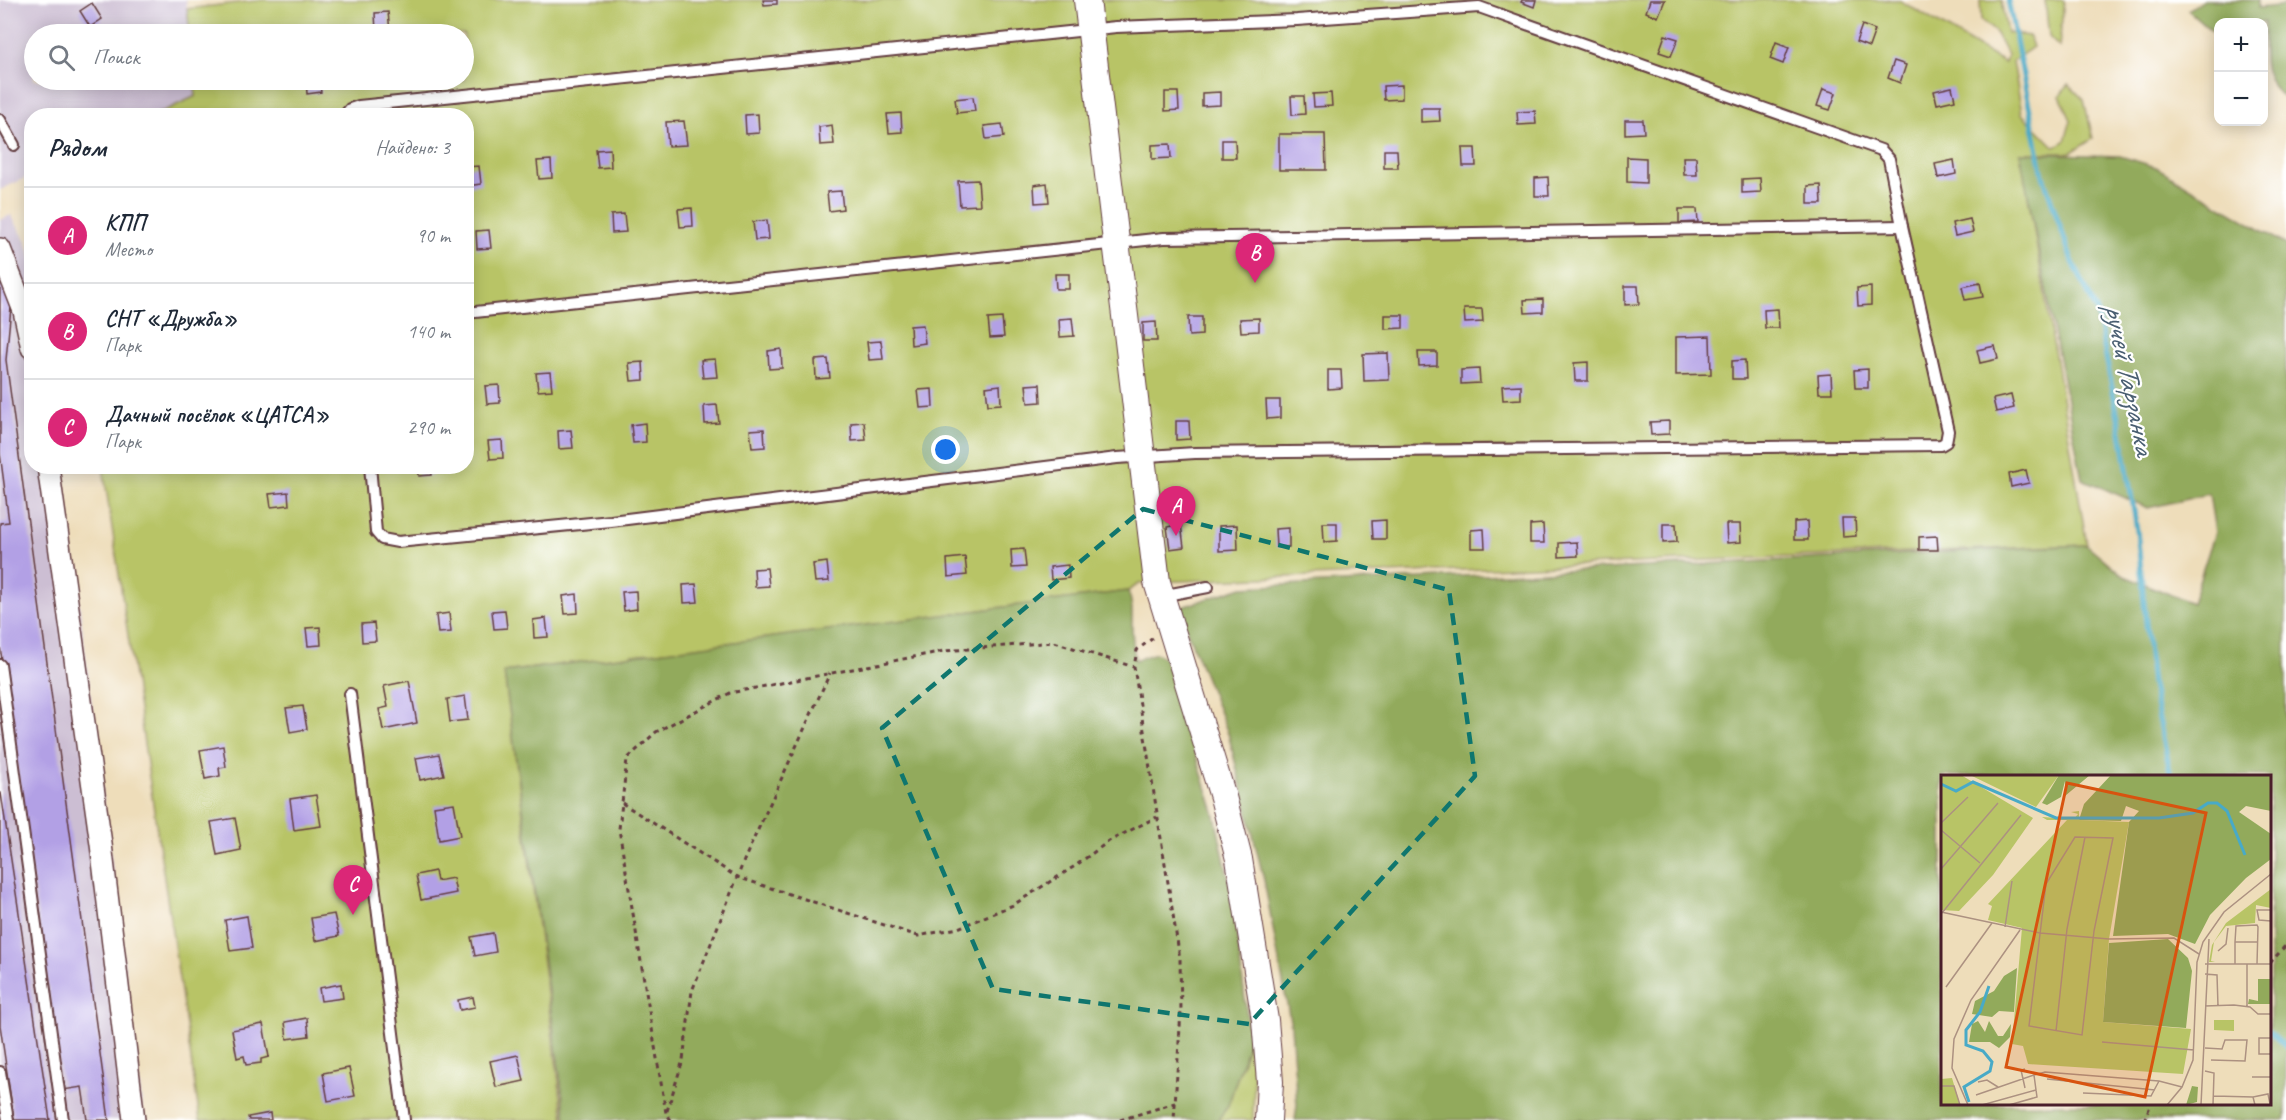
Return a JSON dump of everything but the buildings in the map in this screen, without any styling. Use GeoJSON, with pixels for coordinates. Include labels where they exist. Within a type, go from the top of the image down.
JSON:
{"type":"FeatureCollection","features":[{"type":"Feature","properties":{"kind":"street"},"geometry":{"type":"LineString","coordinates":[[1087,0],[1160,596],[1203,729],[1239,859],[1265,1020],[1270,1082],[1268,1120]]}},
{"type":"Feature","properties":{"kind":"street"},"geometry":{"type":"LineString","coordinates":[[0,249],[24,311]]}},
{"type":"Feature","properties":{"kind":"street"},"geometry":{"type":"LineString","coordinates":[[49,474],[101,844],[134,1120]]}},
{"type":"Feature","properties":{"kind":"lane"},"geometry":{"type":"LineString","coordinates":[[353,108],[1090,29],[1297,20],[1479,7],[1881,150],[1889,159],[1948,431],[1946,442],[1941,445],[1195,453],[1117,458],[611,521],[398,542],[382,539],[376,532],[371,474]]}},
{"type":"Feature","properties":{"kind":"lane"},"geometry":{"type":"LineString","coordinates":[[0,120],[14,146]]}},
{"type":"Feature","properties":{"kind":"lane"},"geometry":{"type":"LineString","coordinates":[[474,312],[1164,238],[1902,226]]}},
{"type":"Feature","properties":{"kind":"lane"},"geometry":{"type":"LineString","coordinates":[[1160,596],[1208,587]]}},
{"type":"Feature","properties":{"kind":"lane"},"geometry":{"type":"LineString","coordinates":[[0,665],[63,1120]]}},
{"type":"Feature","properties":{"kind":"lane"},"geometry":{"type":"LineString","coordinates":[[350,694],[404,1120]]}},
{"type":"Feature","properties":{"kind":"lane"},"geometry":{"type":"LineString","coordinates":[[0,1072],[8,1120]]}},
{"type":"Feature","properties":{"kind":"path"},"geometry":{"type":"LineString","coordinates":[[1160,634],[1137,650],[1134,667],[1180,959],[1181,1011],[1174,1120]]}},
{"type":"Feature","properties":{"kind":"path"},"geometry":{"type":"LineString","coordinates":[[671,1120],[666,1113],[619,829],[627,759],[656,732],[730,693],[944,651],[1054,642],[1134,667]]}},
{"type":"Feature","properties":{"kind":"path"},"geometry":{"type":"LineString","coordinates":[[666,1113],[683,1059],[692,991],[737,877],[830,673]]}},
{"type":"Feature","properties":{"kind":"path"},"geometry":{"type":"LineString","coordinates":[[622,803],[737,877],[918,936],[958,928],[1013,905],[1075,866],[1109,841],[1157,816]]}},
{"type":"Feature","properties":{"kind":"path"},"geometry":{"type":"LineString","coordinates":[[2271,962],[2286,945]]}},
{"type":"Feature","properties":{"kind":"path"},"geometry":{"type":"LineString","coordinates":[[1120,1120],[1175,1103]]}},
{"type":"Feature","properties":{"kind":"path"},"geometry":{"type":"LineString","coordinates":[[2144,1120],[2151,1105]]}},
{"type":"Feature","properties":{"kind":"highlighted area"},"geometry":{"type":"Polygon","coordinates":[[[1143,509],[1449,590],[1475,776],[1249,1024],[993,989],[882,728],[1143,509]]]}},
{"type":"Feature","properties":{"kind":"shaded area"},"geometry":{"type":"Polygon","coordinates":[[[0,0],[186,0],[189,24],[24,24],[24,90],[195,90],[196,96],[170,108],[24,108],[24,178],[0,190],[0,0]]]}},
{"type":"Feature","properties":{"kind":"shaded area"},"geometry":{"type":"Polygon","coordinates":[[[11,215],[24,237],[24,474],[63,474],[144,1120],[0,1120],[0,220],[11,215]]]}},
{"type":"Feature","properties":{"kind":"green space"},"geometry":{"type":"Polygon","coordinates":[[[262,0],[1899,0],[2005,63],[2007,55],[1995,32],[1981,20],[1980,0],[2001,0],[2007,33],[2029,36],[2033,47],[2013,61],[2022,114],[2055,147],[2065,141],[2071,120],[2060,96],[2068,84],[2084,100],[2093,139],[2070,153],[2021,153],[2087,545],[1157,582],[1139,584],[1128,591],[504,672],[564,1120],[200,1120],[104,474],[474,474],[474,108],[170,108],[196,96],[195,90],[474,90],[474,24],[189,24],[187,9],[262,0]]]}},
{"type":"Feature","properties":{"kind":"green space"},"geometry":{"type":"Polygon","coordinates":[[[2045,0],[2064,0],[2059,47],[2049,37],[2045,0]]]}},
{"type":"Feature","properties":{"kind":"green space"},"geometry":{"type":"Polygon","coordinates":[[[2203,0],[2258,0],[2258,8],[2286,5],[2286,101],[2268,75],[2268,18],[2214,18],[2214,33],[2188,10],[2203,0]]]}},
{"type":"Feature","properties":{"kind":"green space"},"geometry":{"type":"Polygon","coordinates":[[[2020,153],[2120,156],[2156,167],[2286,245],[2286,1120],[1295,1120],[1297,1105],[1291,1026],[1264,880],[1228,733],[1180,614],[1182,607],[1242,587],[2087,545],[2124,576],[2192,603],[2215,532],[2209,494],[2148,508],[2082,479],[2020,153]]]}},
{"type":"Feature","properties":{"kind":"green space"},"geometry":{"type":"Polygon","coordinates":[[[1128,591],[1132,608],[1135,660],[1156,653],[1165,658],[1214,812],[1231,890],[1250,1039],[1228,1106],[1218,1120],[566,1120],[504,672],[1128,591]]]}},
{"type":"Feature","properties":{"kind":"green space"},"geometry":{"type":"Polygon","coordinates":[[[1250,1039],[1254,1080],[1253,1120],[1218,1120],[1228,1106],[1250,1039]]]}},
{"type":"Feature","properties":{"kind":"waterway","name":"ручей Тарзанка"},"geometry":{"type":"LineString","coordinates":[[2008,0],[2043,176],[2071,258],[2097,312],[2121,432],[2137,530],[2152,685],[2171,775]]}},
{"type":"Feature","properties":{"kind":"waterway","name":"ручей Тарзанка"},"geometry":{"type":"LineString","coordinates":[[2271,1033],[2286,1047]]}},
{"type":"Feature","properties":{"kind":"place","name":"СНТ «Дружба»"},"geometry":{"type":"Point","coordinates":[1255,283]}},
{"type":"Feature","properties":{"kind":"place","name":"КПП"},"geometry":{"type":"Point","coordinates":[1176,536]}},
{"type":"Feature","properties":{"kind":"place","name":"Дачный посёлок «ЦАТСА»"},"geometry":{"type":"Point","coordinates":[353,915]}}]}
